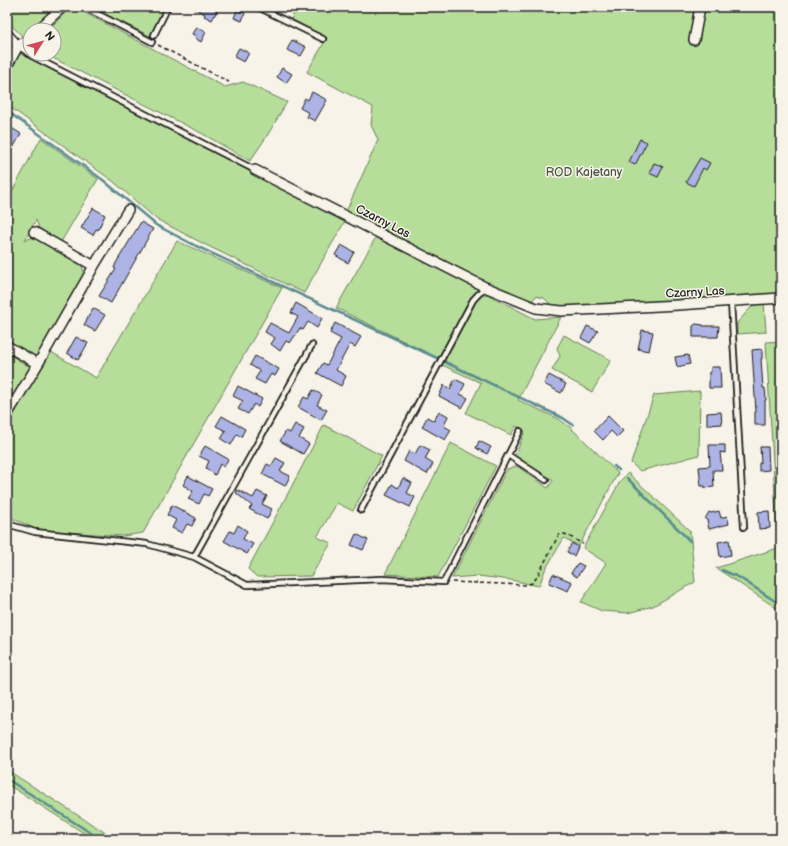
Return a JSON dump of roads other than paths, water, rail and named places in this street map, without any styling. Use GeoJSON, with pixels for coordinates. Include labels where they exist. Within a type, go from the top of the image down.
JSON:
{"type":"FeatureCollection","features":[{"type":"Feature","properties":{"kind":"street"},"geometry":{"type":"LineString","coordinates":[[46,22],[62,7]]}},
{"type":"Feature","properties":{"kind":"street"},"geometry":{"type":"LineString","coordinates":[[694,40],[700,7]]}},
{"type":"Feature","properties":{"kind":"street","name":"Czarny Las"},"geometry":{"type":"LineString","coordinates":[[7,34],[18,46]]}},
{"type":"Feature","properties":{"kind":"street"},"geometry":{"type":"LineString","coordinates":[[7,66],[18,46],[22,43]]}},
{"type":"Feature","properties":{"kind":"street","name":"Czarny Las"},"geometry":{"type":"LineString","coordinates":[[255,170],[485,287],[528,306],[548,310],[562,310],[731,302],[781,298]]}},
{"type":"Feature","properties":{"kind":"street"},"geometry":{"type":"LineString","coordinates":[[7,415],[128,210]]}},
{"type":"Feature","properties":{"kind":"street"},"geometry":{"type":"LineString","coordinates":[[34,232],[94,266]]}},
{"type":"Feature","properties":{"kind":"street"},"geometry":{"type":"LineString","coordinates":[[7,346],[38,364]]}},
{"type":"Feature","properties":{"kind":"lane"},"geometry":{"type":"LineString","coordinates":[[84,7],[152,42]]}},
{"type":"Feature","properties":{"kind":"lane"},"geometry":{"type":"LineString","coordinates":[[154,35],[168,7]]}},
{"type":"Feature","properties":{"kind":"lane"},"geometry":{"type":"LineString","coordinates":[[258,7],[323,39]]}},
{"type":"Feature","properties":{"kind":"lane","name":"Czarny Las"},"geometry":{"type":"LineString","coordinates":[[18,46],[32,56],[255,170]]}},
{"type":"Feature","properties":{"kind":"lane"},"geometry":{"type":"LineString","coordinates":[[361,510],[473,300],[485,287]]}},
{"type":"Feature","properties":{"kind":"lane"},"geometry":{"type":"LineString","coordinates":[[731,302],[744,527]]}},
{"type":"Feature","properties":{"kind":"lane"},"geometry":{"type":"LineString","coordinates":[[194,557],[312,345]]}},
{"type":"Feature","properties":{"kind":"lane"},"geometry":{"type":"LineString","coordinates":[[7,524],[35,532],[147,544],[194,557],[247,585],[381,579],[444,582],[520,432]]}},
{"type":"Feature","properties":{"kind":"lane"},"geometry":{"type":"LineString","coordinates":[[508,455],[546,480]]}},
{"type":"Feature","properties":{"kind":"waterway"},"geometry":{"type":"LineString","coordinates":[[7,111],[103,180],[156,225],[196,246],[439,359]]}},
{"type":"Feature","properties":{"kind":"waterway"},"geometry":{"type":"LineString","coordinates":[[445,362],[563,418],[573,425]]}},
{"type":"Feature","properties":{"kind":"waterway"},"geometry":{"type":"LineString","coordinates":[[614,466],[619,470]]}},
{"type":"Feature","properties":{"kind":"waterway"},"geometry":{"type":"LineString","coordinates":[[627,478],[690,541]]}},
{"type":"Feature","properties":{"kind":"waterway"},"geometry":{"type":"LineString","coordinates":[[722,570],[740,578],[781,605]]}},
{"type":"Feature","properties":{"kind":"waterway"},"geometry":{"type":"LineString","coordinates":[[7,779],[100,839]]}},
{"type":"Feature","properties":{"kind":"park label","name":"ROD Kajetany"},"geometry":{"type":"Point","coordinates":[584,172]}}]}
